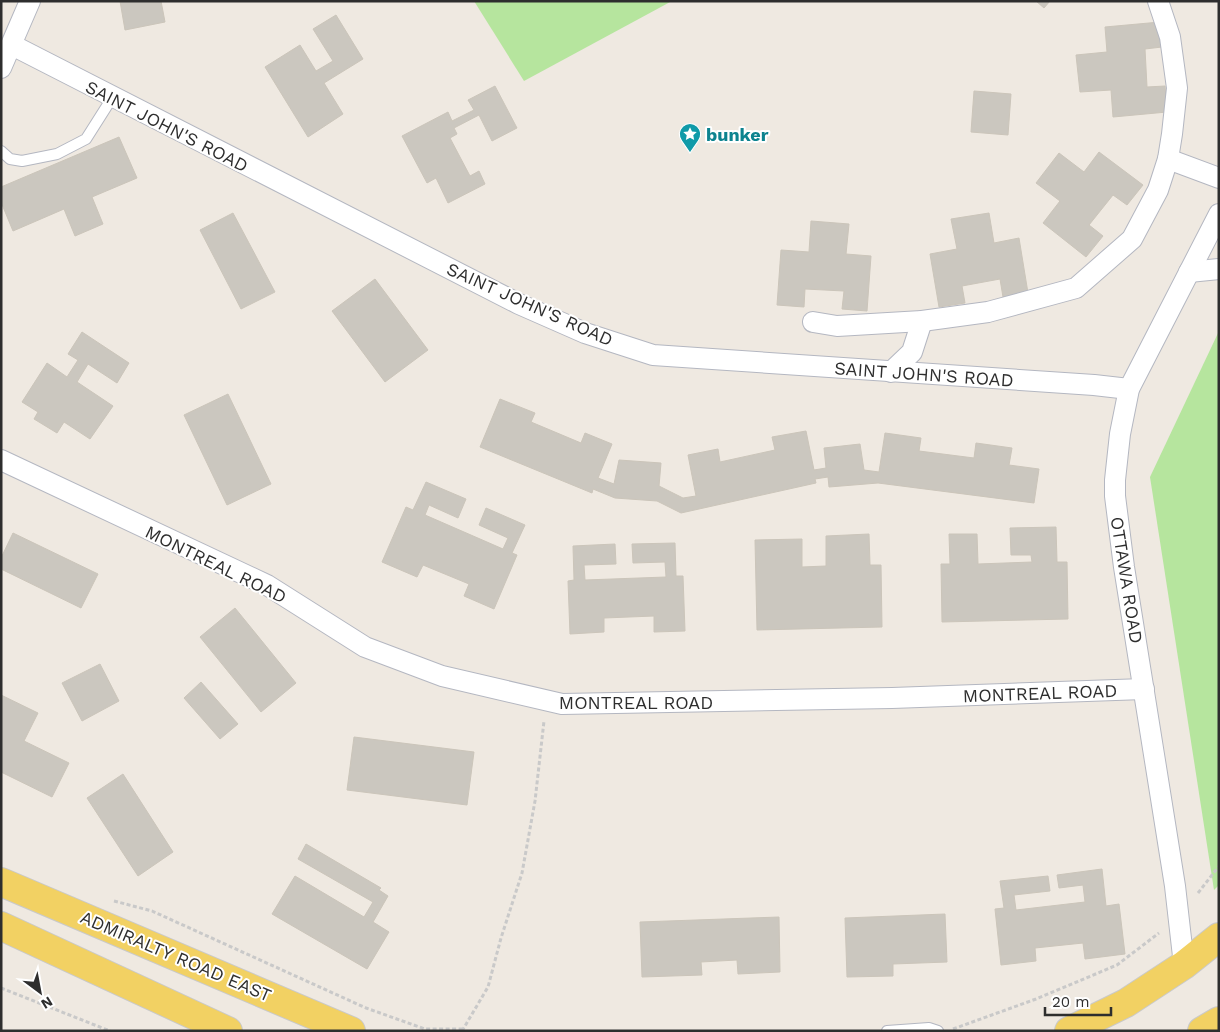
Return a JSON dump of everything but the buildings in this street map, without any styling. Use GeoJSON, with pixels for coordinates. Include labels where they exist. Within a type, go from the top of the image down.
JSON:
{"type":"FeatureCollection","features":[{"type":"Feature","properties":{"kind":"main road","name":"ADMIRALTY ROAD EAST"},"geometry":{"type":"LineString","coordinates":[[1,882],[351,1031]]}},
{"type":"Feature","properties":{"kind":"main road"},"geometry":{"type":"LineString","coordinates":[[1,926],[228,1031]]}},
{"type":"Feature","properties":{"kind":"main road"},"geometry":{"type":"LineString","coordinates":[[1069,1031],[1126,1003],[1184,965],[1219,937]]}},
{"type":"Feature","properties":{"kind":"main road"},"geometry":{"type":"LineString","coordinates":[[1,942],[44,945]]}},
{"type":"Feature","properties":{"kind":"main road"},"geometry":{"type":"LineString","coordinates":[[1202,1031],[1219,1021]]}},
{"type":"Feature","properties":{"kind":"street"},"geometry":{"type":"LineString","coordinates":[[1,68],[30,1]]}},
{"type":"Feature","properties":{"kind":"street"},"geometry":{"type":"LineString","coordinates":[[812,322],[837,326],[922,321],[988,312],[1076,288],[1132,239],[1158,190],[1168,159],[1177,88],[1170,37],[1158,1]]}},
{"type":"Feature","properties":{"kind":"street","name":"SAINT JOHN'S ROAD"},"geometry":{"type":"LineString","coordinates":[[12,45],[112,98],[511,299],[585,333],[653,356],[1094,385],[1129,389]]}},
{"type":"Feature","properties":{"kind":"street"},"geometry":{"type":"LineString","coordinates":[[1168,159],[1219,178]]}},
{"type":"Feature","properties":{"kind":"street","name":"OTTAWA ROAD"},"geometry":{"type":"LineString","coordinates":[[1184,965],[1115,496],[1120,434],[1129,389],[1219,214]]}},
{"type":"Feature","properties":{"kind":"street"},"geometry":{"type":"LineString","coordinates":[[1189,272],[1219,270]]}},
{"type":"Feature","properties":{"kind":"street"},"geometry":{"type":"LineString","coordinates":[[891,372],[912,352],[922,321]]}},
{"type":"Feature","properties":{"kind":"street","name":"MONTREAL ROAD"},"geometry":{"type":"LineString","coordinates":[[1,460],[267,585],[365,647],[442,676],[545,701],[562,704],[673,703],[1144,689]]}},
{"type":"Feature","properties":{"kind":"lane"},"geometry":{"type":"LineString","coordinates":[[1,151],[10,159],[22,162],[57,154],[86,139],[112,98]]}},
{"type":"Feature","properties":{"kind":"lane"},"geometry":{"type":"LineString","coordinates":[[887,1031],[929,1028],[938,1031]]}},
{"type":"Feature","properties":{"kind":"path"},"geometry":{"type":"LineString","coordinates":[[104,899],[152,911],[366,1008],[425,1029],[462,1030],[488,988],[501,938],[522,873],[535,802],[545,701]]}},
{"type":"Feature","properties":{"kind":"path"},"geometry":{"type":"LineString","coordinates":[[949,1031],[1036,999],[1117,965],[1178,919],[1219,866]]}},
{"type":"Feature","properties":{"kind":"path"},"geometry":{"type":"LineString","coordinates":[[1,988],[110,1031]]}},
{"type":"Feature","properties":{"kind":"green space"},"geometry":{"type":"Polygon","coordinates":[[[474,1],[672,1],[524,81],[474,1]]]}},
{"type":"Feature","properties":{"kind":"green space"},"geometry":{"type":"Polygon","coordinates":[[[1219,331],[1219,885],[1214,890],[1150,477],[1219,331]]]}},
{"type":"Feature","properties":{"kind":"place","name":"bunker"},"geometry":{"type":"Point","coordinates":[690,153]}}]}
